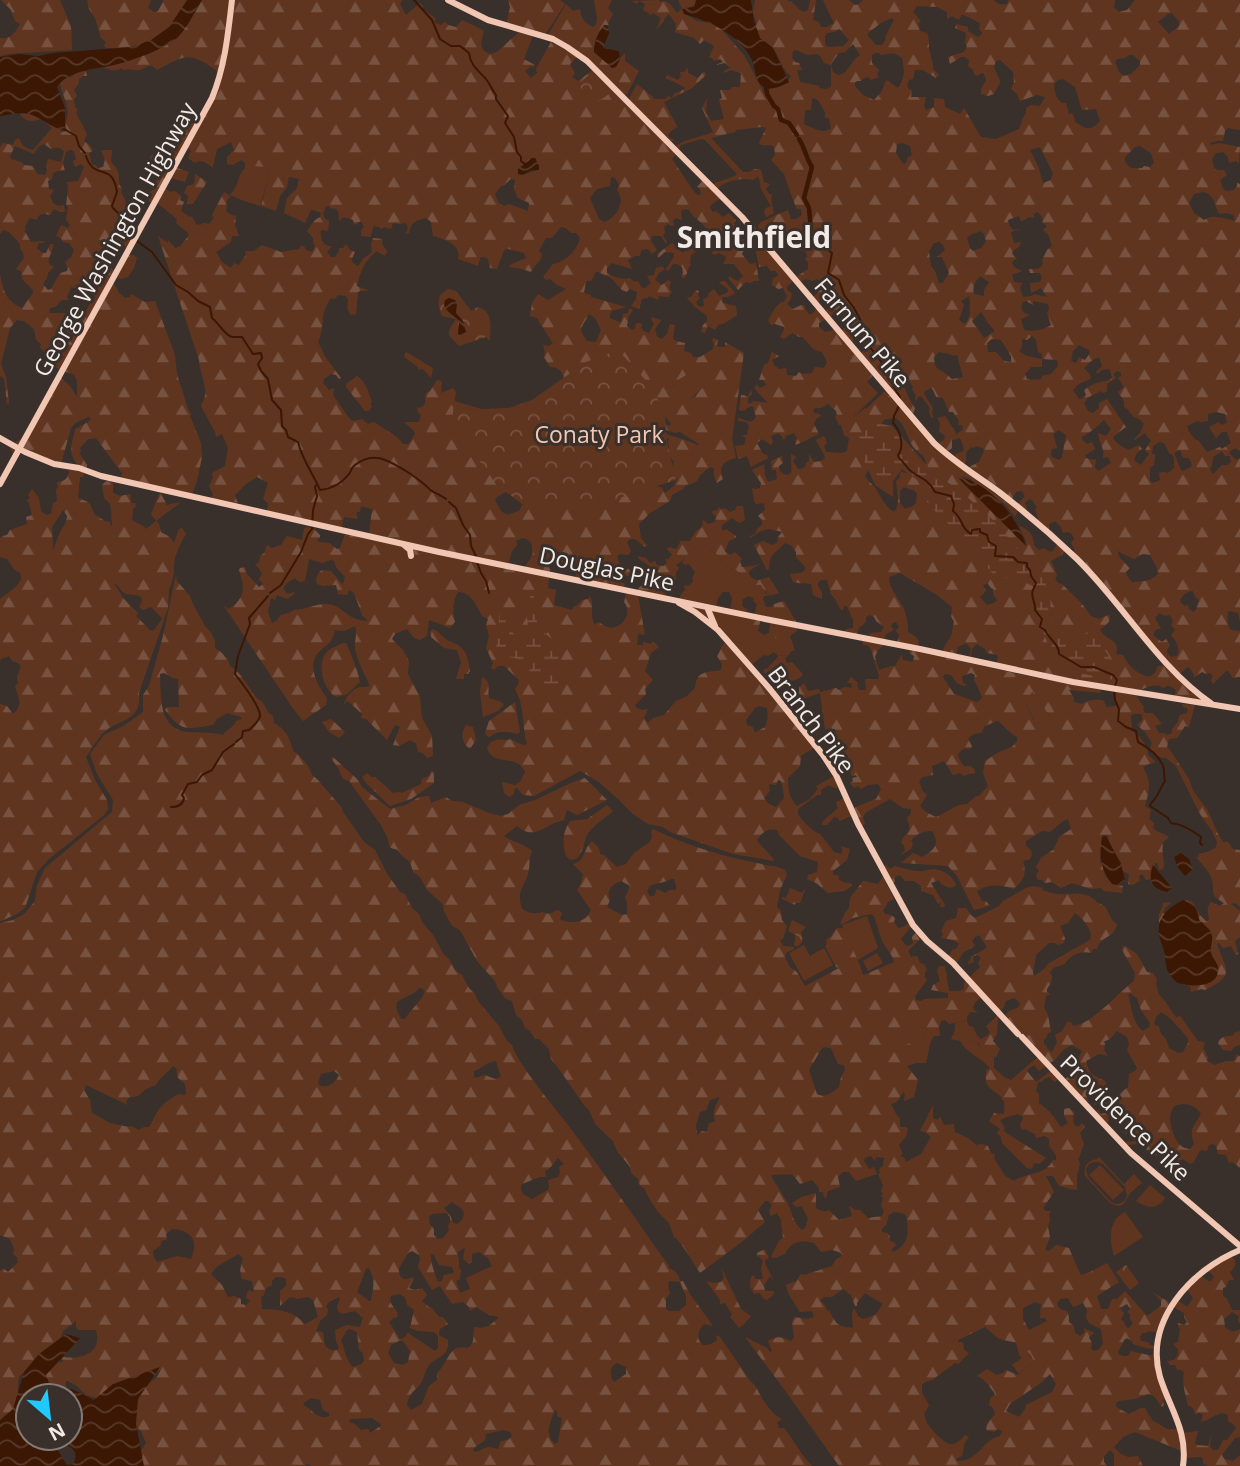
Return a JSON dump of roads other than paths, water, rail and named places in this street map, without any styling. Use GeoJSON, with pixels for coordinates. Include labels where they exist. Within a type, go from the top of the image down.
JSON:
{"type":"FeatureCollection","features":[{"type":"Feature","properties":{"kind":"main road","name":"George Washington Highway"},"geometry":{"type":"LineString","coordinates":[[0,484],[212,97],[225,55],[232,0]]}},
{"type":"Feature","properties":{"kind":"main road","name":"Farnum Pike"},"geometry":{"type":"LineString","coordinates":[[448,0],[480,17],[553,39],[593,67],[742,217],[929,438],[1074,556],[1100,583],[1147,643],[1202,700],[1240,709]]}},
{"type":"Feature","properties":{"kind":"main road"},"geometry":{"type":"LineString","coordinates":[[3,440],[17,442],[26,437]]}},
{"type":"Feature","properties":{"kind":"main road"},"geometry":{"type":"LineString","coordinates":[[26,437],[25,447],[33,455]]}},
{"type":"Feature","properties":{"kind":"main road"},"geometry":{"type":"LineString","coordinates":[[3,440],[12,452],[11,463]]}},
{"type":"Feature","properties":{"kind":"main road","name":"Douglas Pike"},"geometry":{"type":"LineString","coordinates":[[3,440],[63,467],[79,468],[99,475],[403,544],[1073,682],[1202,700]]}},
{"type":"Feature","properties":{"kind":"main road"},"geometry":{"type":"LineString","coordinates":[[11,463],[20,454],[33,455]]}},
{"type":"Feature","properties":{"kind":"main road"},"geometry":{"type":"LineString","coordinates":[[403,544],[407,546],[411,556]]}},
{"type":"Feature","properties":{"kind":"main road","name":"Branch Pike"},"geometry":{"type":"LineString","coordinates":[[674,600],[718,630]]}},
{"type":"Feature","properties":{"kind":"main road","name":"Branch Pike"},"geometry":{"type":"LineString","coordinates":[[707,607],[718,630],[830,764],[864,837]]}},
{"type":"Feature","properties":{"kind":"main road","name":"Providence Pike"},"geometry":{"type":"LineString","coordinates":[[864,837],[913,925],[927,941],[953,963],[1130,1153],[1240,1248]]}},
{"type":"Feature","properties":{"kind":"main road"},"geometry":{"type":"LineString","coordinates":[[1183,1466],[1182,1432],[1158,1369],[1160,1332],[1170,1308],[1181,1293],[1215,1264],[1240,1248]]}},
{"type":"Feature","properties":{"kind":"water"},"geometry":{"type":"Polygon","coordinates":[[[187,0],[202,0],[185,29],[173,41],[141,57],[77,73],[62,81],[57,87],[65,108],[65,130],[26,113],[0,116],[0,57],[131,47],[151,40],[169,27],[187,0]]]}},
{"type":"Feature","properties":{"kind":"water"},"geometry":{"type":"Polygon","coordinates":[[[696,0],[751,0],[760,38],[773,48],[789,82],[774,88],[761,85],[751,58],[739,42],[713,25],[684,14],[682,9],[694,7],[696,0]]]}},
{"type":"Feature","properties":{"kind":"water"},"geometry":{"type":"Polygon","coordinates":[[[604,25],[608,27],[609,33],[603,48],[619,51],[620,60],[616,67],[612,68],[594,52],[597,37],[604,25]]]}},
{"type":"Feature","properties":{"kind":"water"},"geometry":{"type":"Polygon","coordinates":[[[535,158],[539,170],[518,174],[518,169],[535,158]]]}},
{"type":"Feature","properties":{"kind":"water"},"geometry":{"type":"Polygon","coordinates":[[[449,298],[457,303],[456,313],[463,321],[466,332],[460,335],[459,321],[444,305],[449,298]]]}},
{"type":"Feature","properties":{"kind":"water"},"geometry":{"type":"Polygon","coordinates":[[[957,477],[980,485],[1000,502],[1009,512],[1026,546],[957,477]]]}},
{"type":"Feature","properties":{"kind":"water"},"geometry":{"type":"Polygon","coordinates":[[[1106,836],[1121,864],[1125,880],[1117,885],[1112,884],[1101,862],[1102,837],[1106,836]]]}},
{"type":"Feature","properties":{"kind":"water"},"geometry":{"type":"Polygon","coordinates":[[[1181,853],[1189,859],[1193,869],[1185,876],[1174,857],[1181,853]]]}},
{"type":"Feature","properties":{"kind":"water"},"geometry":{"type":"Polygon","coordinates":[[[1153,865],[1172,888],[1167,892],[1152,883],[1153,865]]]}},
{"type":"Feature","properties":{"kind":"water"},"geometry":{"type":"Polygon","coordinates":[[[1183,900],[1195,907],[1199,919],[1211,933],[1211,952],[1218,972],[1216,978],[1206,984],[1193,986],[1176,982],[1167,968],[1159,935],[1160,923],[1168,910],[1183,900]]]}},
{"type":"Feature","properties":{"kind":"water"},"geometry":{"type":"Polygon","coordinates":[[[66,1334],[80,1338],[46,1375],[49,1382],[21,1382],[24,1372],[39,1354],[66,1334]]]}},
{"type":"Feature","properties":{"kind":"water"},"geometry":{"type":"Polygon","coordinates":[[[160,1367],[138,1399],[136,1424],[144,1466],[0,1466],[0,1420],[14,1406],[14,1452],[59,1452],[67,1465],[73,1464],[75,1452],[84,1452],[84,1395],[94,1400],[113,1384],[160,1367]]]}},
{"type":"Feature","properties":{"kind":"waterway"},"geometry":{"type":"LineString","coordinates":[[414,0],[432,20],[440,39],[451,46],[460,46],[469,53],[473,64],[487,81],[508,116],[505,123],[514,137],[521,161],[525,164]]}},
{"type":"Feature","properties":{"kind":"waterway"},"geometry":{"type":"LineString","coordinates":[[766,86],[767,94],[778,109],[781,120],[789,123],[797,135]]}},
{"type":"Feature","properties":{"kind":"waterway"},"geometry":{"type":"LineString","coordinates":[[64,129],[76,136],[85,153]]}},
{"type":"Feature","properties":{"kind":"waterway"},"geometry":{"type":"LineString","coordinates":[[799,139],[812,167],[804,198],[809,208],[811,230]]}},
{"type":"Feature","properties":{"kind":"waterway"},"geometry":{"type":"LineString","coordinates":[[86,156],[89,164],[107,173],[115,182],[117,192],[112,206],[132,227],[132,234]]}},
{"type":"Feature","properties":{"kind":"waterway"},"geometry":{"type":"LineString","coordinates":[[811,230],[809,235],[812,243],[832,253],[828,273],[839,280],[844,295],[869,330],[866,342],[890,370],[891,381],[900,397]]}},
{"type":"Feature","properties":{"kind":"waterway"},"geometry":{"type":"LineString","coordinates":[[137,241],[152,252],[176,285],[210,307],[212,318],[226,334],[242,337],[253,354],[261,353],[262,358],[258,364],[268,379],[272,400],[281,410],[282,426],[288,437],[298,442],[320,490],[340,483],[353,467],[369,458],[375,458],[400,467],[446,499]]}},
{"type":"Feature","properties":{"kind":"waterway"},"geometry":{"type":"LineString","coordinates":[[899,406],[893,423],[901,438],[899,458],[910,471],[928,482],[935,492],[951,496],[953,511],[965,529],[971,534],[972,530],[980,529],[980,532],[987,535],[989,542],[996,546],[995,556],[1013,557],[1018,562],[1027,563],[1036,583],[1032,595],[1035,610],[1042,619],[1040,627],[1056,645],[1059,654],[1081,667],[1094,667],[1113,675],[1117,680],[1115,686]]}},
{"type":"Feature","properties":{"kind":"waterway"},"geometry":{"type":"LineString","coordinates":[[270,593],[281,585],[312,529],[317,484]]}},
{"type":"Feature","properties":{"kind":"waterway"},"geometry":{"type":"LineString","coordinates":[[449,502],[456,508],[470,535],[476,556]]}},
{"type":"Feature","properties":{"kind":"waterway"},"geometry":{"type":"LineString","coordinates":[[477,562],[489,593]]}},
{"type":"Feature","properties":{"kind":"waterway"},"geometry":{"type":"LineString","coordinates":[[236,742],[242,737],[243,731],[249,730],[260,717],[253,700],[235,674],[238,656],[250,624],[249,618],[268,596]]}},
{"type":"Feature","properties":{"kind":"waterway"},"geometry":{"type":"LineString","coordinates":[[1114,691],[1119,709],[1118,721],[1136,731],[1138,742],[1154,753],[1164,769],[1165,781],[1150,806],[1171,823],[1201,837],[1202,845]]}},
{"type":"Feature","properties":{"kind":"waterway"},"geometry":{"type":"LineString","coordinates":[[171,807],[181,804],[188,784],[197,782],[202,775],[212,770],[223,752],[234,744]]}},
{"type":"Feature","properties":{"kind":"district","name":"Smithfield"},"geometry":{"type":"Point","coordinates":[754,236]}},
{"type":"Feature","properties":{"kind":"park label","name":"Conaty Park"},"geometry":{"type":"Point","coordinates":[599,434]}}]}
